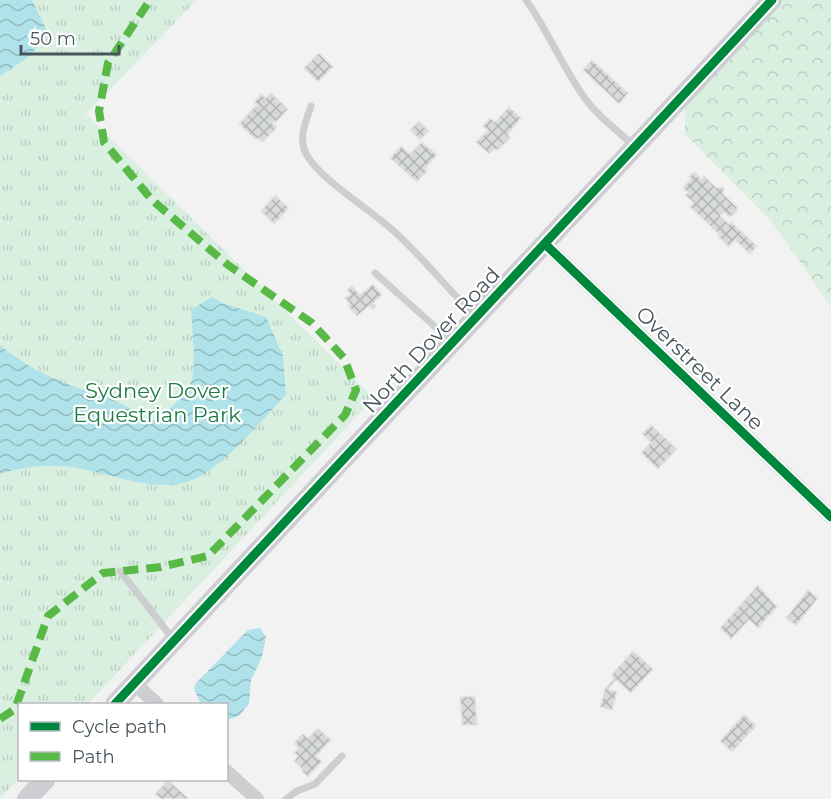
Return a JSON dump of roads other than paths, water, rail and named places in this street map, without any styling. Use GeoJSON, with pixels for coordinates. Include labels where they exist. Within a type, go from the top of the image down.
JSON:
{"type":"FeatureCollection","features":[{"type":"Feature","properties":{"kind":"street","name":"North Dover Road"},"geometry":{"type":"LineString","coordinates":[[117,703],[772,0]]}},
{"type":"Feature","properties":{"kind":"street","name":"Overstreet Lane"},"geometry":{"type":"LineString","coordinates":[[545,244],[831,517]]}},
{"type":"Feature","properties":{"kind":"street"},"geometry":{"type":"LineString","coordinates":[[135,684],[154,703]]}},
{"type":"Feature","properties":{"kind":"street"},"geometry":{"type":"LineString","coordinates":[[228,773],[257,799]]}},
{"type":"Feature","properties":{"kind":"street"},"geometry":{"type":"LineString","coordinates":[[27,799],[44,781]]}},
{"type":"Feature","properties":{"kind":"lane"},"geometry":{"type":"LineString","coordinates":[[526,0],[541,20],[583,96],[598,114],[636,147]]}},
{"type":"Feature","properties":{"kind":"lane"},"geometry":{"type":"LineString","coordinates":[[311,106],[303,130],[302,143],[306,154],[320,171],[398,235],[477,317]]}},
{"type":"Feature","properties":{"kind":"lane"},"geometry":{"type":"LineString","coordinates":[[375,273],[453,343]]}},
{"type":"Feature","properties":{"kind":"lane"},"geometry":{"type":"LineString","coordinates":[[120,571],[175,641]]}},
{"type":"Feature","properties":{"kind":"lane"},"geometry":{"type":"LineString","coordinates":[[286,799],[297,791],[315,784],[342,756]]}},
{"type":"Feature","properties":{"kind":"water"},"geometry":{"type":"Polygon","coordinates":[[[0,0],[32,0],[47,31],[33,52],[0,76],[0,0]]]}},
{"type":"Feature","properties":{"kind":"water"},"geometry":{"type":"Polygon","coordinates":[[[212,297],[222,303],[266,317],[283,356],[286,395],[241,443],[215,466],[190,481],[164,485],[136,482],[61,466],[30,467],[0,474],[0,345],[25,364],[44,374],[109,398],[155,420],[179,400],[190,384],[194,359],[191,310],[212,297]]]}},
{"type":"Feature","properties":{"kind":"water"},"geometry":{"type":"Polygon","coordinates":[[[260,628],[266,637],[262,657],[251,680],[249,704],[239,716],[228,720],[228,703],[201,703],[194,689],[196,683],[248,630],[260,628]]]}},
{"type":"Feature","properties":{"kind":"park label","name":"Sydney Dover Equestrian Park"},"geometry":{"type":"Point","coordinates":[157,402]}}]}
